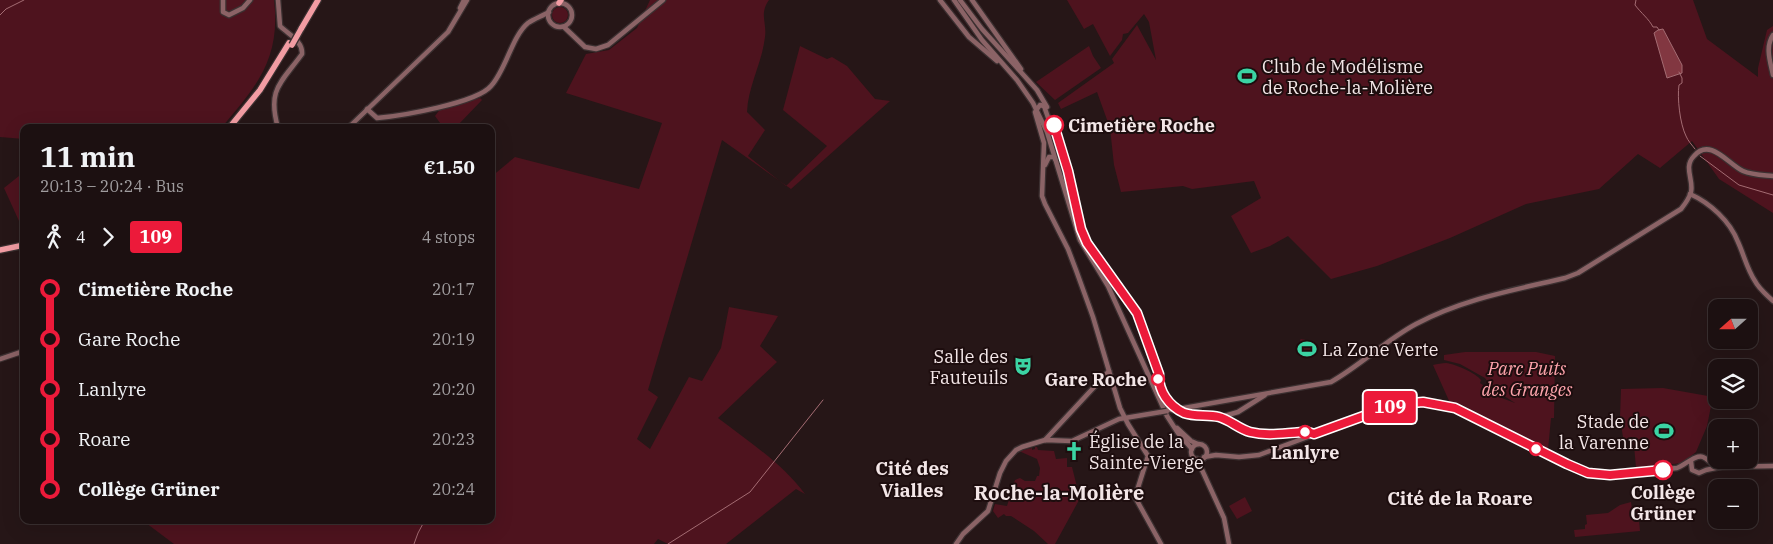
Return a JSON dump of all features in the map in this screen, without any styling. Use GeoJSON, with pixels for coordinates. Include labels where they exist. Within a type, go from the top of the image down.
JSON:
{"type":"FeatureCollection","features":[{"type":"Feature","properties":{"kind":"highway"},"geometry":{"type":"LineString","coordinates":[[234,124],[268,85],[317,0]]}},
{"type":"Feature","properties":{"kind":"highway"},"geometry":{"type":"LineString","coordinates":[[0,246],[20,244]]}},
{"type":"Feature","properties":{"kind":"highway"},"geometry":{"type":"LineString","coordinates":[[0,250],[20,244]]}},
{"type":"Feature","properties":{"kind":"main road"},"geometry":{"type":"LineString","coordinates":[[222,0],[224,12],[229,15],[243,8],[250,0]]}},
{"type":"Feature","properties":{"kind":"main road"},"geometry":{"type":"LineString","coordinates":[[277,124],[274,112],[275,91],[278,84],[302,54],[301,44],[280,26],[278,0]]}},
{"type":"Feature","properties":{"kind":"main road"},"geometry":{"type":"LineString","coordinates":[[352,124],[452,26],[466,0]]}},
{"type":"Feature","properties":{"kind":"main road"},"geometry":{"type":"LineString","coordinates":[[564,26],[585,47],[596,49],[608,46],[663,0]]}},
{"type":"Feature","properties":{"kind":"main road"},"geometry":{"type":"LineString","coordinates":[[940,0],[969,37],[1018,78],[1031,96],[1037,95],[1037,90]]}},
{"type":"Feature","properties":{"kind":"main road"},"geometry":{"type":"LineString","coordinates":[[954,0],[982,40],[1017,80],[1047,132],[1080,240],[1102,275],[1123,316]]}},
{"type":"Feature","properties":{"kind":"main road"},"geometry":{"type":"LineString","coordinates":[[960,0],[982,29],[1037,90],[1048,108],[1064,156],[1081,229],[1117,301],[1162,407],[1192,449],[1193,456],[1201,458],[1216,455],[1239,457],[1259,455],[1383,409],[1401,404],[1423,402],[1455,408],[1588,473],[1610,475],[1677,468],[1692,470],[1699,474],[1711,469]]}},
{"type":"Feature","properties":{"kind":"main road"},"geometry":{"type":"LineString","coordinates":[[972,0],[1014,56],[1027,79]]}},
{"type":"Feature","properties":{"kind":"main road"},"geometry":{"type":"LineString","coordinates":[[368,109],[377,118],[396,116],[471,98],[483,93],[494,82],[522,30],[530,22],[549,12],[554,5],[560,2],[567,5],[571,10],[572,17],[570,22],[575,37]]}},
{"type":"Feature","properties":{"kind":"main road"},"geometry":{"type":"LineString","coordinates":[[549,12],[549,19]]}},
{"type":"Feature","properties":{"kind":"main road"},"geometry":{"type":"LineString","coordinates":[[538,18],[549,19],[556,26],[564,26],[570,22]]}},
{"type":"Feature","properties":{"kind":"main road"},"geometry":{"type":"LineString","coordinates":[[1773,35],[1769,41],[1768,49],[1773,74]]}},
{"type":"Feature","properties":{"kind":"main road"},"geometry":{"type":"LineString","coordinates":[[1035,110],[1041,104],[1044,106],[1059,149],[1064,156]]}},
{"type":"Feature","properties":{"kind":"main road"},"geometry":{"type":"LineString","coordinates":[[1035,110],[1044,143],[1042,196],[1074,265],[1093,317],[1120,408],[1148,456],[1136,492],[1137,501],[1162,544]]}},
{"type":"Feature","properties":{"kind":"main road"},"geometry":{"type":"LineString","coordinates":[[1046,439],[1072,441],[1103,426],[1126,418],[1161,412],[1171,408],[1177,411],[1331,382],[1416,324],[1451,307],[1479,298],[1565,278],[1578,273],[1681,209],[1692,191],[1688,165],[1691,158],[1697,152],[1707,149],[1718,152],[1740,170],[1773,176]]}},
{"type":"Feature","properties":{"kind":"main road"},"geometry":{"type":"LineString","coordinates":[[1044,169],[1049,157],[1056,159]]}},
{"type":"Feature","properties":{"kind":"main road"},"geometry":{"type":"LineString","coordinates":[[1690,194],[1704,200],[1724,219],[1738,240],[1747,266],[1756,283],[1773,301]]}},
{"type":"Feature","properties":{"kind":"main road"},"geometry":{"type":"LineString","coordinates":[[0,359],[20,352]]}},
{"type":"Feature","properties":{"kind":"main road"},"geometry":{"type":"LineString","coordinates":[[956,544],[963,534],[988,511],[1000,472],[1008,458],[1022,447],[1046,439],[1109,371]]}},
{"type":"Feature","properties":{"kind":"main road"},"geometry":{"type":"LineString","coordinates":[[1219,417],[1238,412],[1268,393]]}},
{"type":"Feature","properties":{"kind":"main road"},"geometry":{"type":"LineString","coordinates":[[1182,409],[1185,413],[1219,417],[1238,427],[1263,434],[1308,432],[1314,434]]}},
{"type":"Feature","properties":{"kind":"main road"},"geometry":{"type":"LineString","coordinates":[[1174,426],[1190,441],[1202,445],[1216,455]]}},
{"type":"Feature","properties":{"kind":"main road"},"geometry":{"type":"LineString","coordinates":[[1192,449],[1198,444]]}},
{"type":"Feature","properties":{"kind":"main road"},"geometry":{"type":"LineString","coordinates":[[1206,449],[1201,458],[1224,518],[1229,544]]}},
{"type":"Feature","properties":{"kind":"main road"},"geometry":{"type":"LineString","coordinates":[[1677,468],[1699,456],[1704,457],[1707,461],[1706,470]]}},
{"type":"Feature","properties":{"kind":"main road"},"geometry":{"type":"LineString","coordinates":[[1691,461],[1692,470]]}},
{"type":"Feature","properties":{"kind":"main road"},"geometry":{"type":"LineString","coordinates":[[1758,466],[1773,466]]}},
{"type":"Feature","properties":{"kind":"green space"},"geometry":{"type":"Polygon","coordinates":[[[0,0],[274,0],[274,39],[270,55],[256,84],[224,124],[20,124],[20,139],[0,137],[0,0]]]}},
{"type":"Feature","properties":{"kind":"green space"},"geometry":{"type":"Polygon","coordinates":[[[650,0],[769,0],[764,10],[765,32],[763,47],[750,93],[747,112],[765,130],[748,156],[779,181],[722,140],[648,390],[658,397],[637,439],[650,449],[689,377],[702,381],[721,348],[729,307],[778,316],[760,346],[777,362],[718,418],[775,462],[805,494],[796,489],[726,544],[668,544],[658,539],[654,544],[174,544],[147,524],[495,524],[495,174],[515,157],[639,189],[662,123],[566,93],[586,54],[609,50],[637,28],[650,0]]]}},
{"type":"Feature","properties":{"kind":"green space"},"geometry":{"type":"Polygon","coordinates":[[[1067,0],[1693,0],[1707,39],[1758,77],[1758,68],[1767,30],[1773,26],[1773,213],[1719,179],[1692,141],[1660,168],[1638,154],[1599,189],[1526,204],[1450,238],[1377,266],[1331,279],[1288,236],[1270,246],[1251,253],[1231,216],[1261,198],[1254,181],[1192,189],[1183,186],[1121,192],[1114,165],[1110,128],[1097,92],[1061,109],[1058,103],[1114,63],[1112,59],[1137,25],[1156,60],[1149,22],[1144,14],[1128,33],[1123,34],[1122,40],[1110,56],[1093,24],[1084,29],[1067,0]]]}},
{"type":"Feature","properties":{"kind":"green space"},"geometry":{"type":"Polygon","coordinates":[[[557,7],[563,7],[568,12],[566,21],[557,23],[552,18],[552,12],[557,7]]]}},
{"type":"Feature","properties":{"kind":"green space"},"geometry":{"type":"Polygon","coordinates":[[[800,46],[827,59],[832,57],[847,66],[875,99],[890,101],[791,189],[786,186],[827,146],[783,110],[800,46]]]}},
{"type":"Feature","properties":{"kind":"green space"},"geometry":{"type":"Polygon","coordinates":[[[1089,46],[1101,68],[1055,100],[1036,82],[1089,46]]]}},
{"type":"Feature","properties":{"kind":"green space"},"geometry":{"type":"Polygon","coordinates":[[[480,98],[482,100],[459,124],[441,124],[435,116],[441,108],[480,98]]]}},
{"type":"Feature","properties":{"kind":"green space"},"geometry":{"type":"Polygon","coordinates":[[[20,175],[20,223],[4,188],[20,175]]]}},
{"type":"Feature","properties":{"kind":"green space","name":"La Zone Verte"},"geometry":{"type":"Polygon","coordinates":[[[1301,339],[1311,341],[1312,357],[1302,357],[1301,339]]]}},
{"type":"Feature","properties":{"kind":"green space","name":"Parc Puits des Granges"},"geometry":{"type":"Polygon","coordinates":[[[1465,352],[1536,352],[1555,356],[1554,418],[1551,418],[1548,450],[1462,405],[1450,403],[1433,365],[1446,363],[1465,369],[1478,377],[1481,380],[1480,383],[1499,397],[1515,403],[1492,388],[1485,378],[1460,364],[1444,360],[1444,355],[1465,352]]]}},
{"type":"Feature","properties":{"kind":"green space","name":"Stade de la Varenne"},"geometry":{"type":"Polygon","coordinates":[[[1663,388],[1708,396],[1708,409],[1710,409],[1707,426],[1696,452],[1682,463],[1636,468],[1634,445],[1623,437],[1620,418],[1621,389],[1663,388]]]}},
{"type":"Feature","properties":{"kind":"green space"},"geometry":{"type":"Polygon","coordinates":[[[1035,447],[1038,450],[1054,451],[1056,459],[1067,458],[1067,467],[1072,467],[1077,487],[1084,491],[1055,544],[1048,544],[1034,531],[1011,516],[1004,514],[998,518],[993,511],[995,504],[1007,506],[1015,480],[1020,478],[1025,481],[1035,481],[1037,476],[1039,476],[1040,468],[1037,459],[1019,451],[1032,448],[1032,450],[1035,447]]]}},
{"type":"Feature","properties":{"kind":"green space"},"geometry":{"type":"Polygon","coordinates":[[[1245,497],[1252,511],[1237,519],[1229,506],[1245,497]]]}},
{"type":"Feature","properties":{"kind":"green space"},"geometry":{"type":"Polygon","coordinates":[[[1631,502],[1632,509],[1638,509],[1640,531],[1575,537],[1574,530],[1585,529],[1587,524],[1586,515],[1608,513],[1620,505],[1631,502]]]}},
{"type":"Feature","properties":{"kind":"shaded area"},"geometry":{"type":"Polygon","coordinates":[[[1663,29],[1682,65],[1682,73],[1667,78],[1654,33],[1663,29]]]}},
{"type":"Feature","properties":{"kind":"waterway"},"geometry":{"type":"LineString","coordinates":[[0,15],[6,9],[24,0]]}},
{"type":"Feature","properties":{"kind":"waterway"},"geometry":{"type":"LineString","coordinates":[[1636,0],[1635,5],[1653,27],[1657,27],[1659,30]]}},
{"type":"Feature","properties":{"kind":"waterway"},"geometry":{"type":"LineString","coordinates":[[1679,72],[1682,78],[1682,83],[1679,85],[1678,90],[1681,118],[1687,138],[1695,149]]}},
{"type":"Feature","properties":{"kind":"waterway"},"geometry":{"type":"LineString","coordinates":[[1700,156],[1739,185],[1773,195]]}},
{"type":"Feature","properties":{"kind":"waterway"},"geometry":{"type":"LineString","coordinates":[[668,544],[750,492],[823,400]]}},
{"type":"Feature","properties":{"kind":"waterway"},"geometry":{"type":"LineString","coordinates":[[414,544],[423,524]]}},
{"type":"Feature","properties":{"kind":"bus line","name":"109"},"geometry":{"type":"LineString","coordinates":[[1054,125],[1068,171],[1081,229],[1090,250],[1137,313],[1159,374],[1158,381],[1164,396],[1171,404],[1185,413],[1219,417],[1249,432],[1263,434],[1308,432],[1314,434],[1401,404],[1412,402],[1440,404],[1455,408],[1588,473],[1610,475],[1663,470]]}},
{"type":"Feature","properties":{"kind":"place","name":"Club de Modélisme de Roche-la-Molière"},"geometry":{"type":"Point","coordinates":[1247,76]}},
{"type":"Feature","properties":{"kind":"place","name":"Cimetière Roche"},"geometry":{"type":"Point","coordinates":[1054,125]}},
{"type":"Feature","properties":{"kind":"place","name":"La Zone Verte"},"geometry":{"type":"Point","coordinates":[1307,349]}},
{"type":"Feature","properties":{"kind":"place","name":"Salle des Fauteuils"},"geometry":{"type":"Point","coordinates":[1023,366]}},
{"type":"Feature","properties":{"kind":"place","name":"Gare Roche"},"geometry":{"type":"Point","coordinates":[1158,379]}},
{"type":"Feature","properties":{"kind":"place","name":"Stade de la Varenne"},"geometry":{"type":"Point","coordinates":[1664,431]}},
{"type":"Feature","properties":{"kind":"place","name":"Lanlyre"},"geometry":{"type":"Point","coordinates":[1305,432]}},
{"type":"Feature","properties":{"kind":"place","name":"Église de la Sainte-Vierge"},"geometry":{"type":"Point","coordinates":[1074,451]}},
{"type":"Feature","properties":{"kind":"place","name":"Collège Grüner"},"geometry":{"type":"Point","coordinates":[1663,470]}},
{"type":"Feature","properties":{"kind":"district","name":"Cité des Vialles"},"geometry":{"type":"Point","coordinates":[912,479]}},
{"type":"Feature","properties":{"kind":"district","name":"Roche-la-Molière"},"geometry":{"type":"Point","coordinates":[1059,492]}},
{"type":"Feature","properties":{"kind":"district","name":"Cité de la Roare"},"geometry":{"type":"Point","coordinates":[1460,498]}}]}
